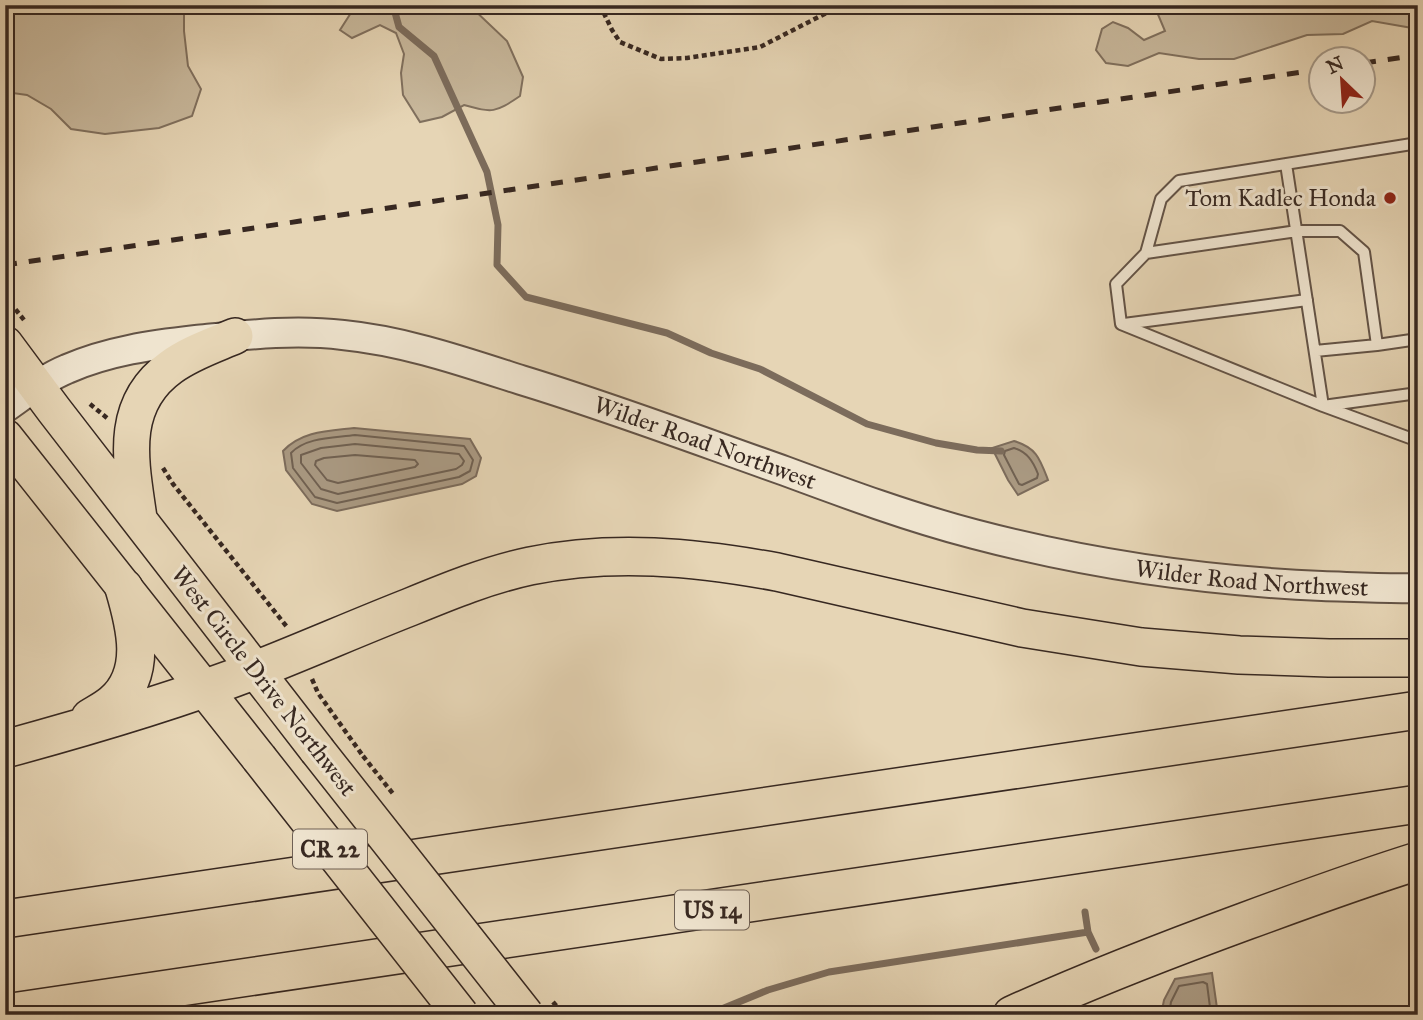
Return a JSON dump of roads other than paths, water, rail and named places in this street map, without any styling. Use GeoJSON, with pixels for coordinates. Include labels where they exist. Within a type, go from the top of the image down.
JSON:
{"type":"FeatureCollection","features":[{"type":"Feature","properties":{"kind":"highway"},"geometry":{"type":"LineString","coordinates":[[5,749],[72,731],[256,670],[444,593],[494,576],[530,566],[592,557],[706,560],[751,567],[1022,628],[1141,647],[1329,659],[1418,658]]}},
{"type":"Feature","properties":{"kind":"highway"},"geometry":{"type":"LineString","coordinates":[[72,731],[113,703],[132,677],[136,641],[124,588]]}},
{"type":"Feature","properties":{"kind":"highway"},"geometry":{"type":"LineString","coordinates":[[5,919],[1418,710]]}},
{"type":"Feature","properties":{"kind":"highway","name":"US 14"},"geometry":{"type":"LineString","coordinates":[[5,1013],[1418,804]]}},
{"type":"Feature","properties":{"kind":"highway"},"geometry":{"type":"LineString","coordinates":[[1012,1015],[1174,947],[1340,886],[1418,861]]}},
{"type":"Feature","properties":{"kind":"main road","name":"West Circle Drive Northwest"},"geometry":{"type":"LineString","coordinates":[[15,332],[36,386],[526,1015]]}},
{"type":"Feature","properties":{"kind":"main road"},"geometry":{"type":"LineString","coordinates":[[140,521],[131,455],[136,411],[158,378],[173,366],[235,336]]}},
{"type":"Feature","properties":{"kind":"main road","name":"CR 22"},"geometry":{"type":"LineString","coordinates":[[5,437],[461,1015]]}},
{"type":"Feature","properties":{"kind":"street","name":"Wilder Road Northwest"},"geometry":{"type":"LineString","coordinates":[[5,408],[64,370],[116,352],[235,336],[289,332],[327,333],[395,342],[458,360],[593,403],[869,502],[971,533],[1071,557],[1129,568],[1232,580],[1418,588]]}},
{"type":"Feature","properties":{"kind":"lane"},"geometry":{"type":"LineString","coordinates":[[1122,324],[1116,284],[1146,253],[1161,199],[1180,181],[1418,143]]}},
{"type":"Feature","properties":{"kind":"lane"},"geometry":{"type":"LineString","coordinates":[[1286,164],[1323,406]]}},
{"type":"Feature","properties":{"kind":"lane"},"geometry":{"type":"LineString","coordinates":[[1146,253],[1297,231],[1340,231],[1364,252],[1377,345]]}},
{"type":"Feature","properties":{"kind":"lane"},"geometry":{"type":"LineString","coordinates":[[1122,324],[1307,300]]}},
{"type":"Feature","properties":{"kind":"lane"},"geometry":{"type":"LineString","coordinates":[[1122,324],[1323,406],[1418,441]]}},
{"type":"Feature","properties":{"kind":"lane"},"geometry":{"type":"LineString","coordinates":[[1315,351],[1418,339]]}},
{"type":"Feature","properties":{"kind":"lane"},"geometry":{"type":"LineString","coordinates":[[1323,406],[1418,393]]}},
{"type":"Feature","properties":{"kind":"water"},"geometry":{"type":"Polygon","coordinates":[[[354,428],[470,439],[481,458],[476,476],[462,484],[337,511],[312,504],[286,470],[283,451],[298,439],[307,436],[354,428]]]}},
{"type":"Feature","properties":{"kind":"water"},"geometry":{"type":"Polygon","coordinates":[[[1014,441],[1028,447],[1037,455],[1048,480],[1018,495],[992,448],[1014,441]]]}},
{"type":"Feature","properties":{"kind":"water"},"geometry":{"type":"Polygon","coordinates":[[[1212,973],[1218,1015],[1161,1015],[1164,1000],[1175,979],[1212,973]]]}},
{"type":"Feature","properties":{"kind":"waterway"},"geometry":{"type":"LineString","coordinates":[[393,5],[399,27],[434,56],[487,172],[498,225],[497,265],[526,297],[667,333],[711,353],[760,369],[867,424],[936,443],[1001,451]]}},
{"type":"Feature","properties":{"kind":"waterway"},"geometry":{"type":"LineString","coordinates":[[1085,912],[1088,932],[1096,949]]}},
{"type":"Feature","properties":{"kind":"waterway"},"geometry":{"type":"LineString","coordinates":[[707,1015],[768,990],[829,972],[1088,932]]}},
{"type":"Feature","properties":{"kind":"waterway"},"geometry":{"type":"LineString","coordinates":[[1355,1015],[1379,1009],[1418,1013]]}},
{"type":"Feature","properties":{"kind":"railway"},"geometry":{"type":"LineString","coordinates":[[1378,61],[1418,55]]}},
{"type":"Feature","properties":{"kind":"railway"},"geometry":{"type":"LineString","coordinates":[[5,265],[1308,71]]}},
{"type":"Feature","properties":{"kind":"place","name":"Tom Kadlec Honda"},"geometry":{"type":"Point","coordinates":[1390,198]}}]}
